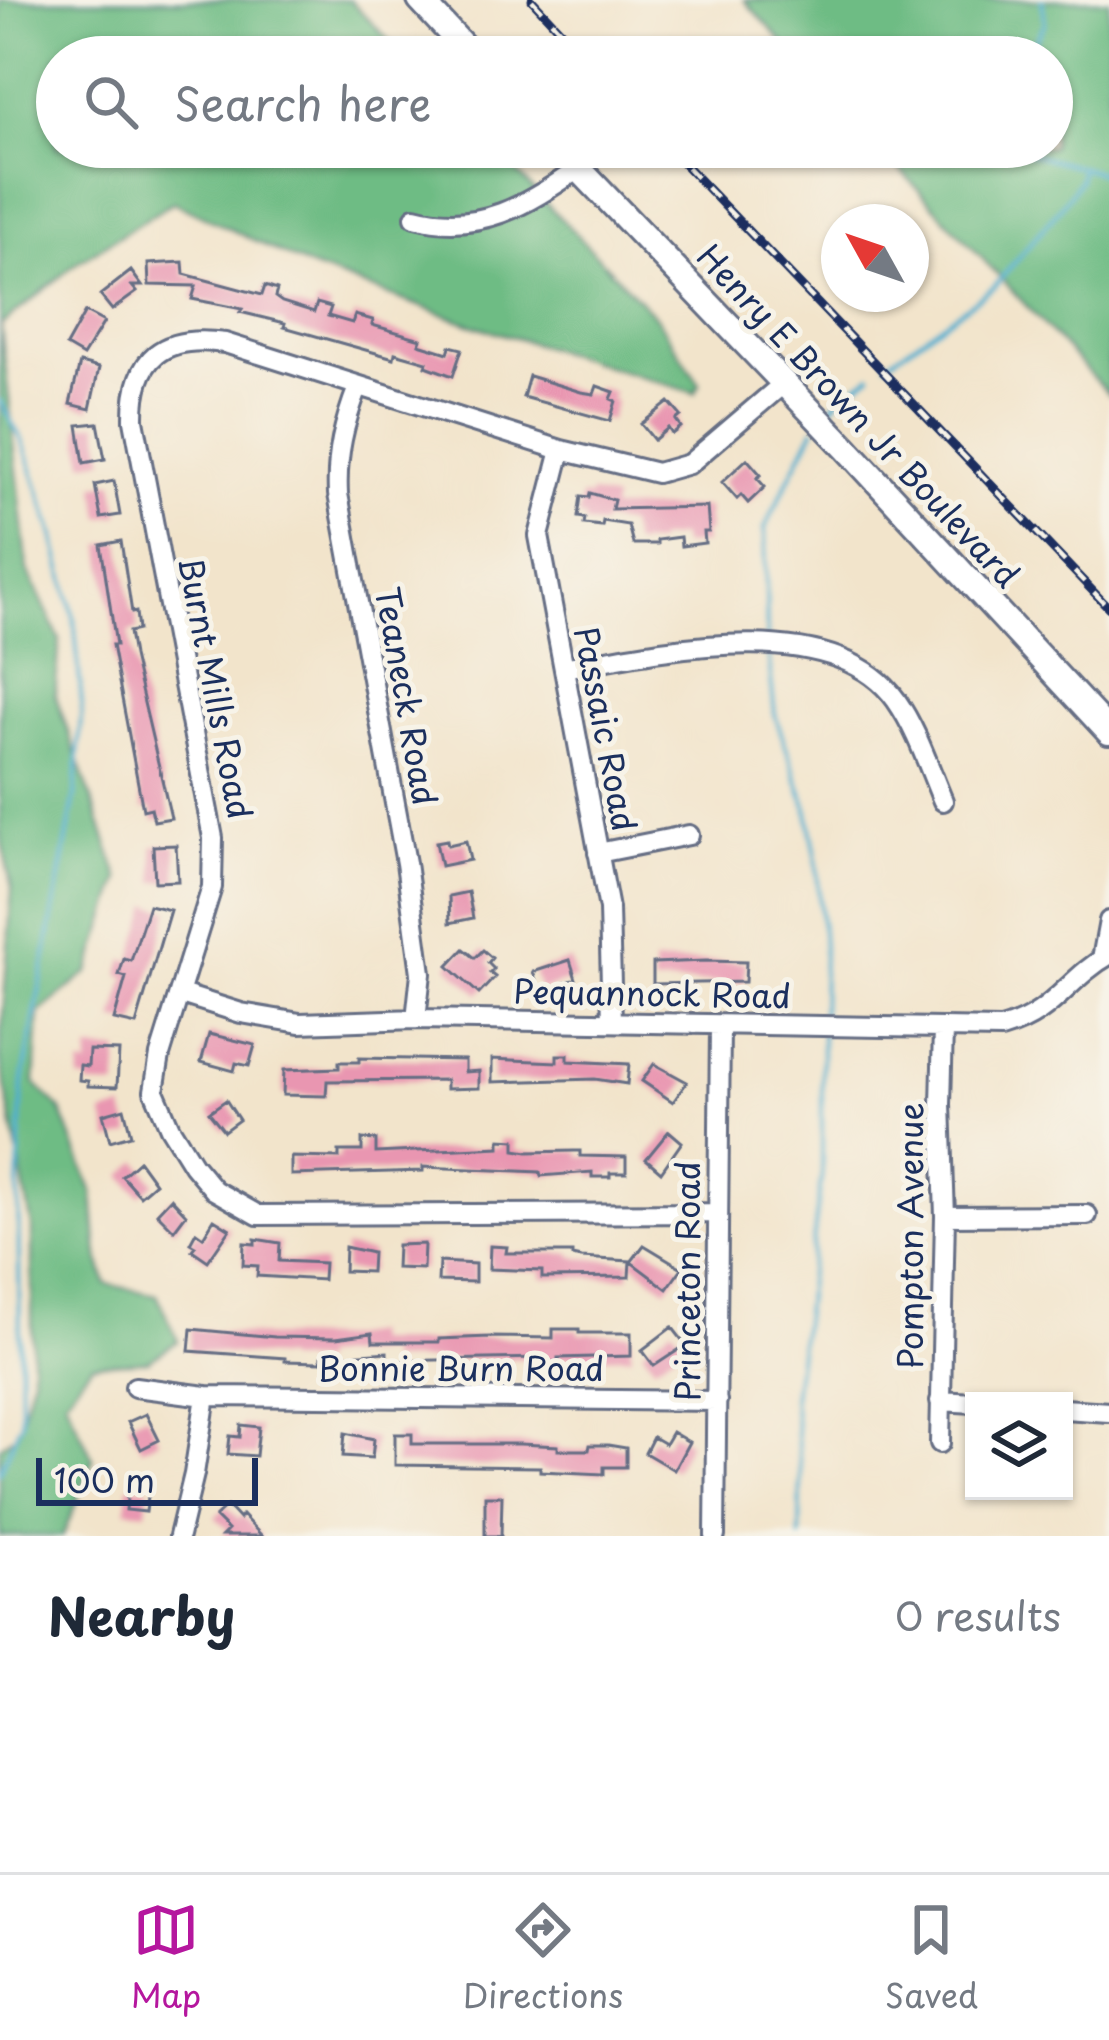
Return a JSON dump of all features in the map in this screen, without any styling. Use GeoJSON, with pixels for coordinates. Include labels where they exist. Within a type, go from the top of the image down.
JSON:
{"type":"FeatureCollection","features":[{"type":"Feature","properties":{"kind":"main road"},"geometry":{"type":"LineString","coordinates":[[420,0],[453,36]]}},
{"type":"Feature","properties":{"kind":"main road","name":"Henry E Brown Jr Boulevard"},"geometry":{"type":"LineString","coordinates":[[578,169],[1109,731]]}},
{"type":"Feature","properties":{"kind":"street"},"geometry":{"type":"LineString","coordinates":[[416,217],[474,222],[500,216],[578,169]]}},
{"type":"Feature","properties":{"kind":"street","name":"Burnt Mills Road"},"geometry":{"type":"LineString","coordinates":[[718,1213],[258,1215],[214,1190],[193,1165],[154,1091],[160,1055],[212,887],[213,838],[134,420],[134,386],[146,362],[170,345],[198,339],[225,343],[562,450],[657,473],[689,464],[784,382]]}},
{"type":"Feature","properties":{"kind":"street","name":"Teaneck Road"},"geometry":{"type":"LineString","coordinates":[[358,387],[337,464],[338,494],[406,863],[421,973],[416,1018]]}},
{"type":"Feature","properties":{"kind":"street","name":"Passaic Road"},"geometry":{"type":"LineString","coordinates":[[562,450],[539,536],[609,909],[612,1022]]}},
{"type":"Feature","properties":{"kind":"street"},"geometry":{"type":"LineString","coordinates":[[564,668],[644,653],[735,646],[819,650],[845,658],[895,698],[943,801]]}},
{"type":"Feature","properties":{"kind":"street"},"geometry":{"type":"LineString","coordinates":[[598,854],[689,835]]}},
{"type":"Feature","properties":{"kind":"street","name":"Pequannock Road"},"geometry":{"type":"LineString","coordinates":[[181,994],[242,1013],[300,1023],[416,1018],[1001,1029],[1025,1022],[1049,1007],[1107,960],[1109,921]]}},
{"type":"Feature","properties":{"kind":"street","name":"Princeton Road"},"geometry":{"type":"LineString","coordinates":[[715,1536],[720,1027]]}},
{"type":"Feature","properties":{"kind":"street","name":"Pompton Avenue"},"geometry":{"type":"LineString","coordinates":[[940,1443],[943,1030]]}},
{"type":"Feature","properties":{"kind":"street"},"geometry":{"type":"LineString","coordinates":[[945,1216],[1087,1215]]}},
{"type":"Feature","properties":{"kind":"street","name":"Bonnie Burn Road"},"geometry":{"type":"LineString","coordinates":[[135,1387],[206,1396],[717,1401]]}},
{"type":"Feature","properties":{"kind":"street"},"geometry":{"type":"LineString","coordinates":[[178,1536],[206,1396]]}},
{"type":"Feature","properties":{"kind":"street"},"geometry":{"type":"LineString","coordinates":[[940,1401],[965,1402]]}},
{"type":"Feature","properties":{"kind":"street"},"geometry":{"type":"LineString","coordinates":[[1073,1410],[1109,1412]]}},
{"type":"Feature","properties":{"kind":"green space"},"geometry":{"type":"Polygon","coordinates":[[[0,0],[350,0],[385,36],[36,36],[36,168],[512,168],[656,317],[700,384],[695,393],[473,325],[310,267],[173,202],[78,262],[1,325],[28,571],[60,640],[55,694],[120,880],[89,972],[39,1013],[35,1084],[61,1110],[93,1193],[98,1255],[106,1284],[157,1295],[178,1341],[148,1361],[92,1364],[65,1399],[93,1459],[63,1536],[0,1536],[0,1446],[17,1434],[32,1378],[32,1227],[0,1058],[12,888],[0,834],[0,0]]]}},
{"type":"Feature","properties":{"kind":"green space"},"geometry":{"type":"Polygon","coordinates":[[[744,0],[1109,0],[1109,395],[898,168],[1073,168],[1073,36],[777,36],[744,0]]]}},
{"type":"Feature","properties":{"kind":"building"},"geometry":{"type":"Polygon","coordinates":[[[183,262],[184,274],[262,295],[265,286],[277,290],[275,297],[282,302],[314,312],[317,303],[331,307],[328,316],[352,323],[355,315],[421,339],[419,344],[448,353],[450,346],[462,349],[453,376],[426,366],[427,362],[395,353],[394,358],[284,327],[285,323],[240,312],[242,309],[192,299],[196,286],[149,285],[148,264],[183,262]]]}},
{"type":"Feature","properties":{"kind":"building"},"geometry":{"type":"Polygon","coordinates":[[[131,271],[142,286],[132,286],[137,292],[112,310],[100,295],[131,271]]]}},
{"type":"Feature","properties":{"kind":"building"},"geometry":{"type":"Polygon","coordinates":[[[85,312],[104,322],[83,356],[66,346],[85,312]]]}},
{"type":"Feature","properties":{"kind":"building"},"geometry":{"type":"Polygon","coordinates":[[[80,363],[99,368],[90,409],[70,404],[80,363]]]}},
{"type":"Feature","properties":{"kind":"building"},"geometry":{"type":"Polygon","coordinates":[[[529,376],[581,392],[594,394],[597,386],[614,392],[610,421],[523,397],[529,376]]]}},
{"type":"Feature","properties":{"kind":"building"},"geometry":{"type":"Polygon","coordinates":[[[669,402],[681,416],[676,420],[681,427],[672,434],[668,428],[654,440],[641,424],[669,402]]]}},
{"type":"Feature","properties":{"kind":"building"},"geometry":{"type":"Polygon","coordinates":[[[98,423],[105,459],[84,463],[78,425],[98,423]]]}},
{"type":"Feature","properties":{"kind":"building"},"geometry":{"type":"Polygon","coordinates":[[[747,459],[765,487],[748,503],[741,495],[737,499],[722,482],[747,459]]]}},
{"type":"Feature","properties":{"kind":"building"},"geometry":{"type":"Polygon","coordinates":[[[114,481],[120,515],[101,518],[95,485],[114,481]]]}},
{"type":"Feature","properties":{"kind":"building"},"geometry":{"type":"Polygon","coordinates":[[[590,493],[614,500],[612,509],[707,507],[705,543],[681,546],[680,537],[633,544],[628,525],[584,524],[585,518],[578,517],[581,496],[590,493]]]}},
{"type":"Feature","properties":{"kind":"building"},"geometry":{"type":"Polygon","coordinates":[[[121,541],[138,630],[129,632],[133,656],[171,818],[154,821],[151,808],[143,810],[112,645],[116,645],[101,545],[121,541]]]}},
{"type":"Feature","properties":{"kind":"building"},"geometry":{"type":"Polygon","coordinates":[[[447,840],[448,845],[466,841],[470,860],[441,866],[436,842],[447,840]]]}},
{"type":"Feature","properties":{"kind":"building"},"geometry":{"type":"Polygon","coordinates":[[[176,845],[178,881],[155,882],[153,846],[176,845]]]}},
{"type":"Feature","properties":{"kind":"building"},"geometry":{"type":"Polygon","coordinates":[[[468,892],[473,918],[450,923],[449,896],[468,892]]]}},
{"type":"Feature","properties":{"kind":"building"},"geometry":{"type":"Polygon","coordinates":[[[149,905],[170,910],[136,1025],[114,1020],[126,977],[119,975],[124,959],[131,961],[149,905]]]}},
{"type":"Feature","properties":{"kind":"building"},"geometry":{"type":"Polygon","coordinates":[[[464,949],[475,958],[483,950],[492,958],[488,963],[495,977],[479,994],[448,966],[464,949]]]}},
{"type":"Feature","properties":{"kind":"building"},"geometry":{"type":"Polygon","coordinates":[[[570,960],[576,979],[540,991],[533,972],[570,960]]]}},
{"type":"Feature","properties":{"kind":"building"},"geometry":{"type":"Polygon","coordinates":[[[746,962],[745,982],[653,984],[653,963],[746,962]]]}},
{"type":"Feature","properties":{"kind":"building"},"geometry":{"type":"Polygon","coordinates":[[[209,1034],[255,1045],[249,1066],[236,1063],[234,1071],[201,1062],[209,1034]]]}},
{"type":"Feature","properties":{"kind":"building"},"geometry":{"type":"Polygon","coordinates":[[[89,1050],[119,1051],[117,1087],[88,1086],[88,1081],[79,1080],[80,1065],[88,1066],[89,1050]]]}},
{"type":"Feature","properties":{"kind":"building"},"geometry":{"type":"Polygon","coordinates":[[[557,1055],[568,1055],[568,1061],[629,1064],[627,1084],[595,1079],[492,1082],[492,1059],[557,1062],[557,1055]]]}},
{"type":"Feature","properties":{"kind":"building"},"geometry":{"type":"Polygon","coordinates":[[[359,1058],[465,1060],[465,1072],[479,1071],[479,1088],[446,1089],[446,1080],[327,1081],[326,1096],[283,1095],[284,1070],[339,1068],[339,1062],[359,1062],[359,1058]]]}},
{"type":"Feature","properties":{"kind":"building"},"geometry":{"type":"Polygon","coordinates":[[[654,1064],[687,1082],[673,1102],[642,1081],[654,1064]]]}},
{"type":"Feature","properties":{"kind":"building"},"geometry":{"type":"Polygon","coordinates":[[[226,1100],[239,1120],[224,1131],[209,1112],[226,1100]]]}},
{"type":"Feature","properties":{"kind":"building"},"geometry":{"type":"Polygon","coordinates":[[[124,1108],[131,1135],[110,1141],[103,1114],[124,1108]]]}},
{"type":"Feature","properties":{"kind":"building"},"geometry":{"type":"Polygon","coordinates":[[[669,1131],[682,1142],[661,1172],[646,1159],[669,1131]]]}},
{"type":"Feature","properties":{"kind":"building"},"geometry":{"type":"Polygon","coordinates":[[[362,1139],[376,1140],[376,1153],[500,1147],[500,1139],[515,1140],[515,1150],[528,1152],[580,1151],[580,1156],[626,1157],[626,1173],[541,1176],[540,1172],[423,1167],[423,1171],[291,1175],[291,1157],[339,1158],[339,1151],[362,1151],[362,1139]]]}},
{"type":"Feature","properties":{"kind":"building"},"geometry":{"type":"Polygon","coordinates":[[[139,1161],[155,1183],[140,1196],[122,1176],[139,1161]]]}},
{"type":"Feature","properties":{"kind":"building"},"geometry":{"type":"Polygon","coordinates":[[[171,1198],[186,1214],[174,1230],[157,1213],[171,1198]]]}},
{"type":"Feature","properties":{"kind":"building"},"geometry":{"type":"Polygon","coordinates":[[[214,1219],[230,1229],[208,1261],[190,1243],[196,1232],[203,1237],[214,1219]]]}},
{"type":"Feature","properties":{"kind":"building"},"geometry":{"type":"Polygon","coordinates":[[[255,1239],[280,1243],[279,1261],[324,1263],[323,1280],[257,1276],[258,1266],[243,1265],[244,1243],[255,1244],[255,1239]]]}},
{"type":"Feature","properties":{"kind":"building"},"geometry":{"type":"Polygon","coordinates":[[[424,1244],[423,1269],[396,1268],[397,1245],[424,1244]]]}},
{"type":"Feature","properties":{"kind":"building"},"geometry":{"type":"Polygon","coordinates":[[[644,1245],[682,1268],[667,1289],[631,1262],[644,1245]]]}},
{"type":"Feature","properties":{"kind":"building"},"geometry":{"type":"Polygon","coordinates":[[[490,1246],[507,1247],[506,1253],[572,1253],[581,1258],[630,1261],[629,1277],[542,1278],[542,1271],[489,1269],[490,1246]]]}},
{"type":"Feature","properties":{"kind":"building"},"geometry":{"type":"Polygon","coordinates":[[[345,1247],[372,1253],[371,1272],[344,1271],[345,1247]]]}},
{"type":"Feature","properties":{"kind":"building"},"geometry":{"type":"Polygon","coordinates":[[[439,1262],[475,1264],[475,1282],[438,1281],[439,1262]]]}},
{"type":"Feature","properties":{"kind":"building"},"geometry":{"type":"Polygon","coordinates":[[[672,1327],[686,1345],[654,1366],[642,1350],[672,1327]]]}},
{"type":"Feature","properties":{"kind":"building"},"geometry":{"type":"Polygon","coordinates":[[[191,1329],[275,1337],[372,1333],[373,1342],[439,1342],[553,1338],[553,1329],[579,1329],[579,1333],[631,1333],[631,1356],[558,1358],[558,1362],[540,1362],[540,1358],[387,1361],[387,1352],[321,1357],[321,1362],[285,1361],[189,1351],[191,1329]]]}},
{"type":"Feature","properties":{"kind":"building"},"geometry":{"type":"Polygon","coordinates":[[[146,1414],[159,1440],[141,1449],[128,1422],[146,1414]]]}},
{"type":"Feature","properties":{"kind":"building"},"geometry":{"type":"Polygon","coordinates":[[[241,1425],[259,1427],[256,1456],[228,1454],[230,1436],[240,1437],[241,1425]]]}},
{"type":"Feature","properties":{"kind":"building"},"geometry":{"type":"Polygon","coordinates":[[[672,1432],[689,1442],[674,1470],[645,1453],[653,1437],[665,1444],[672,1432]]]}},
{"type":"Feature","properties":{"kind":"building"},"geometry":{"type":"Polygon","coordinates":[[[345,1433],[374,1439],[372,1458],[343,1456],[345,1433]]]}},
{"type":"Feature","properties":{"kind":"building"},"geometry":{"type":"Polygon","coordinates":[[[395,1434],[412,1434],[412,1444],[520,1444],[558,1446],[558,1450],[608,1445],[626,1448],[626,1467],[604,1467],[604,1474],[540,1471],[540,1467],[395,1465],[395,1434]]]}},
{"type":"Feature","properties":{"kind":"building"},"geometry":{"type":"Polygon","coordinates":[[[128,1486],[149,1488],[146,1512],[126,1510],[128,1486]]]}},
{"type":"Feature","properties":{"kind":"building"},"geometry":{"type":"Polygon","coordinates":[[[485,1496],[502,1496],[501,1536],[485,1536],[485,1496]]]}},
{"type":"Feature","properties":{"kind":"building"},"geometry":{"type":"Polygon","coordinates":[[[227,1506],[262,1536],[222,1536],[228,1530],[215,1517],[227,1506]]]}},
{"type":"Feature","properties":{"kind":"waterway"},"geometry":{"type":"LineString","coordinates":[[1038,36],[1045,23],[1042,0]]}},
{"type":"Feature","properties":{"kind":"waterway"},"geometry":{"type":"LineString","coordinates":[[1073,165],[1109,175]]}},
{"type":"Feature","properties":{"kind":"waterway"},"geometry":{"type":"LineString","coordinates":[[887,363],[994,287],[1060,208],[1080,180],[1081,168]]}},
{"type":"Feature","properties":{"kind":"waterway"},"geometry":{"type":"LineString","coordinates":[[825,415],[839,398],[871,375]]}},
{"type":"Feature","properties":{"kind":"waterway"},"geometry":{"type":"LineString","coordinates":[[0,401],[23,442],[53,532],[74,618],[82,704],[75,795],[23,1080],[18,1180],[21,1422],[0,1472]]}},
{"type":"Feature","properties":{"kind":"waterway"},"geometry":{"type":"LineString","coordinates":[[767,639],[765,528],[814,429]]}},
{"type":"Feature","properties":{"kind":"waterway"},"geometry":{"type":"LineString","coordinates":[[768,651],[775,715],[807,807],[816,855],[823,945],[822,1023]]}},
{"type":"Feature","properties":{"kind":"waterway"},"geometry":{"type":"LineString","coordinates":[[800,1536],[801,1475],[793,1398],[822,1172],[822,1034]]}},
{"type":"Feature","properties":{"kind":"railway"},"geometry":{"type":"LineString","coordinates":[[532,0],[565,36]]}},
{"type":"Feature","properties":{"kind":"railway"},"geometry":{"type":"LineString","coordinates":[[688,168],[1109,608]]}}]}
